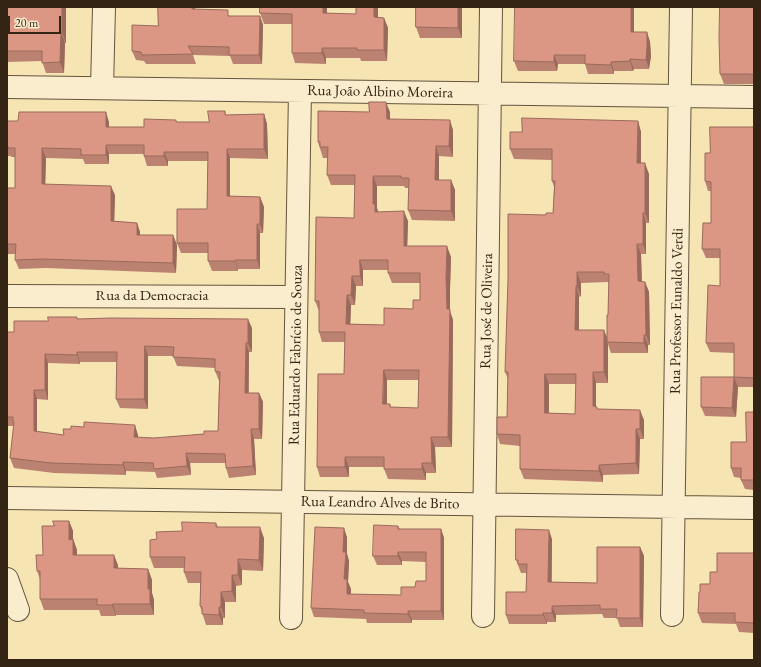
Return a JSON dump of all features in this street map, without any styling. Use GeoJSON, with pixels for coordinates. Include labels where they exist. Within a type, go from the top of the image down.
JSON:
{"type":"FeatureCollection","features":[{"type":"Feature","properties":{"kind":"street"},"geometry":{"type":"LineString","coordinates":[[102,88],[104,7]]}},
{"type":"Feature","properties":{"kind":"street","name":"Rua José de Oliveira"},"geometry":{"type":"LineString","coordinates":[[484,616],[491,7]]}},
{"type":"Feature","properties":{"kind":"street","name":"Rua Professor Eunaldo Verdi"},"geometry":{"type":"LineString","coordinates":[[672,615],[681,7]]}},
{"type":"Feature","properties":{"kind":"street","name":"Rua João Albino Moreira"},"geometry":{"type":"LineString","coordinates":[[7,87],[754,97]]}},
{"type":"Feature","properties":{"kind":"street","name":"Rua Eduardo Fabrício de Souza"},"geometry":{"type":"LineString","coordinates":[[292,618],[300,91]]}},
{"type":"Feature","properties":{"kind":"street","name":"Rua da Democracia"},"geometry":{"type":"LineString","coordinates":[[7,296],[296,297]]}},
{"type":"Feature","properties":{"kind":"street","name":"Rua Leandro Alves de Brito"},"geometry":{"type":"LineString","coordinates":[[7,498],[754,508]]}},
{"type":"Feature","properties":{"kind":"street"},"geometry":{"type":"LineString","coordinates":[[7,579],[18,610]]}},
{"type":"Feature","properties":{"kind":"building"},"geometry":{"type":"Polygon","coordinates":[[[7,7],[62,7],[60,62],[42,63],[42,51],[7,51],[7,7]]]}},
{"type":"Feature","properties":{"kind":"building"},"geometry":{"type":"Polygon","coordinates":[[[158,7],[192,7],[192,9],[228,10],[228,16],[260,16],[259,55],[229,55],[229,47],[188,46],[193,54],[142,55],[141,52],[132,51],[132,25],[158,26],[158,7]]]}},
{"type":"Feature","properties":{"kind":"building"},"geometry":{"type":"Polygon","coordinates":[[[260,7],[323,7],[323,13],[356,14],[356,7],[374,7],[374,17],[384,18],[384,50],[322,48],[322,53],[292,53],[292,14],[260,13],[260,7]]]}},
{"type":"Feature","properties":{"kind":"building"},"geometry":{"type":"Polygon","coordinates":[[[416,7],[458,7],[458,28],[416,27],[416,7]]]}},
{"type":"Feature","properties":{"kind":"building"},"geometry":{"type":"Polygon","coordinates":[[[515,7],[631,7],[631,32],[647,32],[646,60],[630,59],[630,61],[611,62],[611,65],[585,64],[585,55],[554,55],[554,62],[514,61],[515,7]]]}},
{"type":"Feature","properties":{"kind":"building"},"geometry":{"type":"Polygon","coordinates":[[[720,7],[754,7],[754,75],[720,74],[720,7]]]}},
{"type":"Feature","properties":{"kind":"building"},"geometry":{"type":"Polygon","coordinates":[[[369,102],[386,102],[387,119],[450,120],[449,146],[436,146],[435,180],[451,180],[451,211],[408,210],[409,178],[401,178],[401,176],[373,176],[373,204],[375,204],[375,212],[404,211],[404,246],[447,246],[447,309],[450,309],[448,437],[431,437],[432,463],[422,463],[422,469],[384,469],[384,457],[345,457],[345,467],[317,467],[318,374],[344,374],[345,332],[319,332],[319,301],[315,301],[316,217],[354,218],[355,175],[327,175],[328,147],[320,147],[320,142],[318,142],[318,111],[369,112],[369,102]],[[360,260],[360,276],[352,276],[351,295],[347,295],[346,324],[384,325],[384,308],[413,309],[413,300],[420,300],[420,273],[388,273],[388,260],[360,260]],[[384,370],[383,404],[390,404],[390,407],[418,408],[419,370],[384,370]]]}},
{"type":"Feature","properties":{"kind":"building"},"geometry":{"type":"Polygon","coordinates":[[[208,111],[225,111],[225,115],[264,114],[264,149],[227,149],[227,196],[260,197],[260,224],[257,224],[257,260],[208,261],[208,243],[177,243],[177,209],[207,209],[208,152],[164,152],[164,156],[144,156],[144,145],[106,145],[106,155],[81,155],[81,149],[42,148],[42,184],[111,186],[111,221],[137,223],[137,235],[173,235],[173,263],[42,259],[15,260],[16,244],[7,244],[7,188],[15,188],[15,148],[8,148],[7,146],[7,121],[18,121],[19,112],[106,112],[106,127],[144,127],[144,119],[176,120],[176,122],[209,122],[208,111]]]}},
{"type":"Feature","properties":{"kind":"building"},"geometry":{"type":"Polygon","coordinates":[[[522,118],[638,121],[637,163],[645,163],[645,213],[643,213],[643,244],[637,244],[638,281],[645,282],[646,335],[644,335],[644,343],[607,342],[609,274],[604,274],[604,272],[577,272],[575,330],[604,330],[604,372],[593,372],[593,406],[597,407],[597,409],[640,410],[640,429],[636,429],[636,463],[599,465],[599,471],[520,469],[520,435],[497,434],[497,417],[507,417],[508,372],[505,372],[508,279],[508,214],[546,215],[546,213],[553,213],[555,181],[552,181],[552,149],[510,149],[510,132],[522,132],[522,118]],[[545,374],[545,413],[575,414],[576,374],[545,374]]]}},
{"type":"Feature","properties":{"kind":"building"},"geometry":{"type":"Polygon","coordinates":[[[710,127],[754,127],[754,378],[734,377],[734,343],[706,343],[708,285],[720,286],[720,249],[702,249],[703,223],[711,223],[711,182],[705,181],[705,153],[710,153],[710,127]]]}},
{"type":"Feature","properties":{"kind":"building"},"geometry":{"type":"Polygon","coordinates":[[[48,317],[77,317],[77,319],[248,319],[245,393],[259,393],[259,429],[251,429],[253,466],[226,468],[225,454],[186,453],[187,466],[154,469],[153,463],[123,462],[123,465],[51,463],[10,458],[14,422],[13,417],[7,417],[7,332],[14,332],[14,321],[48,321],[48,317]],[[145,346],[144,399],[116,399],[117,352],[77,352],[77,355],[45,354],[45,390],[34,390],[34,431],[64,435],[63,429],[71,429],[71,426],[84,427],[84,422],[135,425],[134,437],[154,438],[204,434],[204,431],[218,431],[220,372],[215,371],[215,359],[173,357],[174,347],[145,346]]]}},
{"type":"Feature","properties":{"kind":"building"},"geometry":{"type":"Polygon","coordinates":[[[701,377],[734,377],[732,408],[701,407],[701,377]]]}},
{"type":"Feature","properties":{"kind":"building"},"geometry":{"type":"Polygon","coordinates":[[[746,412],[754,412],[754,480],[741,480],[741,468],[731,468],[731,442],[746,442],[746,412]]]}},
{"type":"Feature","properties":{"kind":"building"},"geometry":{"type":"Polygon","coordinates":[[[53,521],[69,521],[69,540],[73,539],[73,555],[114,555],[114,568],[148,569],[150,604],[97,605],[97,599],[40,599],[40,571],[37,571],[36,555],[43,555],[42,526],[54,526],[53,521]]]}},
{"type":"Feature","properties":{"kind":"building"},"geometry":{"type":"Polygon","coordinates":[[[182,522],[216,523],[216,527],[260,527],[259,560],[238,559],[238,575],[232,575],[232,591],[221,592],[221,607],[219,607],[219,615],[202,614],[202,607],[200,606],[201,572],[184,572],[185,557],[150,557],[150,540],[157,539],[156,532],[182,531],[182,522]]]}},
{"type":"Feature","properties":{"kind":"building"},"geometry":{"type":"Polygon","coordinates":[[[374,525],[398,526],[398,529],[441,529],[441,611],[408,611],[408,614],[364,613],[364,610],[311,608],[315,527],[344,528],[343,552],[346,552],[344,579],[347,579],[347,594],[401,595],[401,587],[415,587],[416,581],[426,581],[426,552],[398,552],[398,556],[373,556],[374,525]]]}},
{"type":"Feature","properties":{"kind":"building"},"geometry":{"type":"Polygon","coordinates":[[[516,529],[549,530],[548,582],[597,583],[597,547],[640,547],[640,618],[616,618],[617,609],[600,609],[600,605],[552,606],[552,613],[543,613],[543,615],[506,615],[506,592],[526,592],[527,564],[518,564],[518,560],[516,560],[516,529]]]}},
{"type":"Feature","properties":{"kind":"building"},"geometry":{"type":"Polygon","coordinates":[[[717,553],[754,553],[754,623],[735,622],[735,613],[698,613],[700,584],[710,584],[710,572],[717,572],[717,553]]]}}]}
